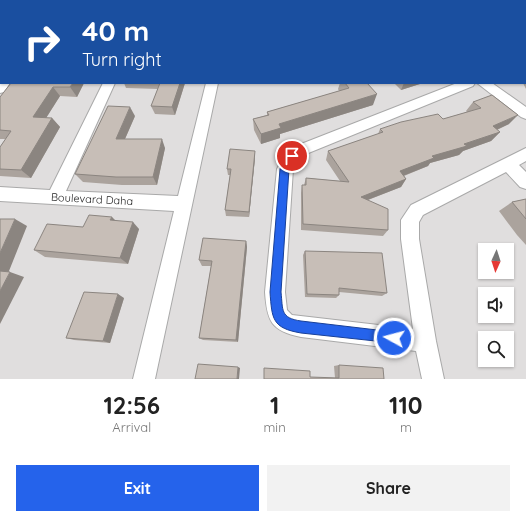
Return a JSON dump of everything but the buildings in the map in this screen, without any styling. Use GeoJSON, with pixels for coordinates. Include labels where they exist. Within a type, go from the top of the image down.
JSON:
{"type":"FeatureCollection","features":[{"type":"Feature","properties":{"kind":"street"},"geometry":{"type":"LineString","coordinates":[[55,197],[109,84]]}},
{"type":"Feature","properties":{"kind":"street"},"geometry":{"type":"LineString","coordinates":[[144,379],[212,84]]}},
{"type":"Feature","properties":{"kind":"street"},"geometry":{"type":"LineString","coordinates":[[425,341],[287,325],[281,320],[277,310],[276,292],[285,169],[287,162],[292,156],[301,150],[466,84]]}},
{"type":"Feature","properties":{"kind":"street"},"geometry":{"type":"LineString","coordinates":[[484,84],[526,114]]}},
{"type":"Feature","properties":{"kind":"street"},"geometry":{"type":"LineString","coordinates":[[433,379],[425,341],[410,239],[410,220],[417,210],[526,154]]}},
{"type":"Feature","properties":{"kind":"street"},"geometry":{"type":"LineString","coordinates":[[508,164],[526,182]]}},
{"type":"Feature","properties":{"kind":"street","name":"Boulevard Daha"},"geometry":{"type":"LineString","coordinates":[[0,194],[184,204]]}},
{"type":"Feature","properties":{"kind":"shaded area"},"geometry":{"type":"Polygon","coordinates":[[[0,84],[526,84],[526,379],[0,379],[0,84]]]}},
{"type":"Feature","properties":{"kind":"route"},"geometry":{"type":"LineString","coordinates":[[292,156],[287,162],[285,169],[276,292],[277,310],[281,320],[287,325],[394,338]]}}]}
